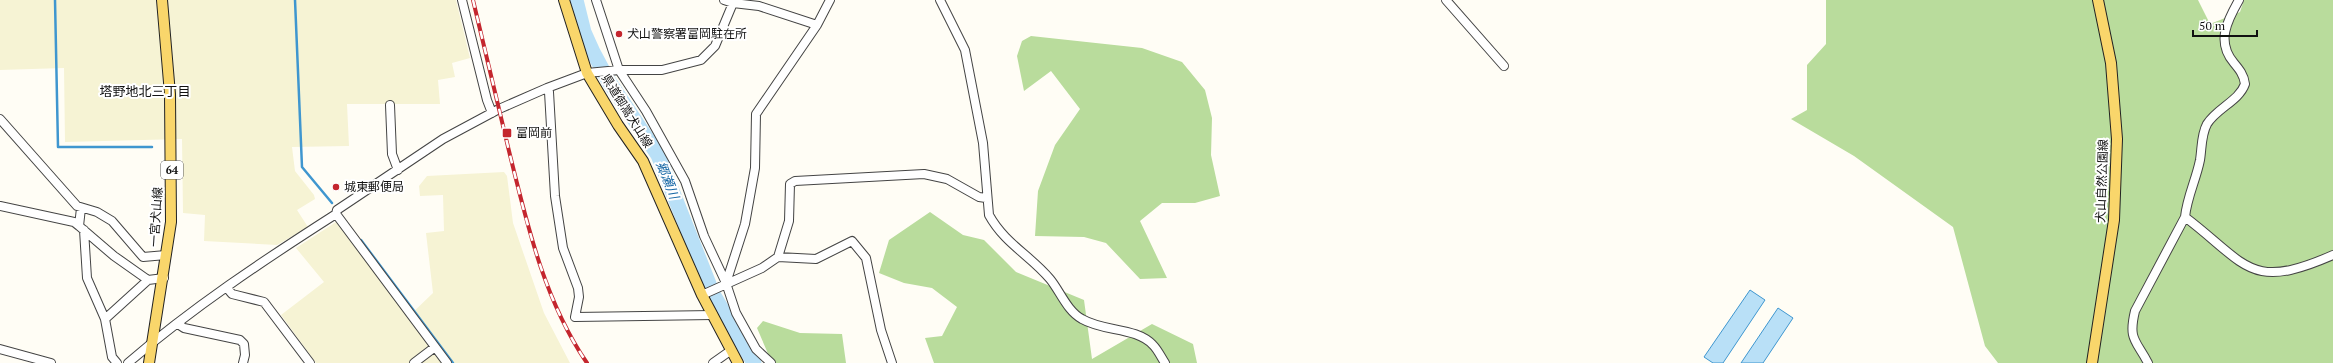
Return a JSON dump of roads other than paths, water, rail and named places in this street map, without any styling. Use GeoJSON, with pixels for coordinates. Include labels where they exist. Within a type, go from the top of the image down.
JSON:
{"type":"FeatureCollection","features":[{"type":"Feature","properties":{"kind":"main road","name":"一宮犬山線"},"geometry":{"type":"LineString","coordinates":[[149,363],[164,278],[171,222],[172,173],[170,94],[162,0]]}},
{"type":"Feature","properties":{"kind":"main road","name":"県道御嵩犬山線"},"geometry":{"type":"LineString","coordinates":[[564,0],[587,73],[618,124],[643,161],[704,294],[712,315],[730,351],[738,363]]}},
{"type":"Feature","properties":{"kind":"main road","name":"犬山自然公園線"},"geometry":{"type":"LineString","coordinates":[[2092,363],[2114,220],[2117,138],[2112,63],[2098,0]]}},
{"type":"Feature","properties":{"kind":"street"},"geometry":{"type":"LineString","coordinates":[[462,0],[487,100],[492,113]]}},
{"type":"Feature","properties":{"kind":"street"},"geometry":{"type":"LineString","coordinates":[[596,0],[620,70],[646,110],[685,181],[704,236],[726,283],[736,313],[756,349],[771,363]]}},
{"type":"Feature","properties":{"kind":"street"},"geometry":{"type":"LineString","coordinates":[[724,0],[733,3],[761,3],[817,25]]}},
{"type":"Feature","properties":{"kind":"street"},"geometry":{"type":"LineString","coordinates":[[726,283],[745,224],[753,174],[756,114],[817,25],[830,0]]}},
{"type":"Feature","properties":{"kind":"street"},"geometry":{"type":"LineString","coordinates":[[940,0],[965,50],[983,143],[986,198],[989,215],[994,224],[1006,240],[1049,278],[1074,314],[1098,326],[1142,337],[1153,346],[1165,363]]}},
{"type":"Feature","properties":{"kind":"street"},"geometry":{"type":"LineString","coordinates":[[1446,0],[1504,66]]}},
{"type":"Feature","properties":{"kind":"street"},"geometry":{"type":"LineString","coordinates":[[2148,363],[2135,345],[2132,326],[2135,311],[2185,217],[2187,201],[2200,161],[2201,144],[2206,125],[2218,111],[2240,94],[2245,84],[2242,74],[2229,57],[2224,46],[2223,34],[2238,0]]}},
{"type":"Feature","properties":{"kind":"street"},"geometry":{"type":"LineString","coordinates":[[128,363],[154,340],[267,259],[336,214],[337,210],[443,139],[492,113],[547,88],[587,73],[620,70],[662,70],[701,60],[715,46],[733,3]]}},
{"type":"Feature","properties":{"kind":"street"},"geometry":{"type":"LineString","coordinates":[[547,88],[549,92],[555,196],[563,248],[578,288],[579,297],[575,317],[712,315]]}},
{"type":"Feature","properties":{"kind":"street"},"geometry":{"type":"LineString","coordinates":[[390,105],[392,154],[398,170]]}},
{"type":"Feature","properties":{"kind":"street"},"geometry":{"type":"LineString","coordinates":[[0,119],[81,208],[97,212],[112,221],[143,257],[166,255]]}},
{"type":"Feature","properties":{"kind":"street"},"geometry":{"type":"LineString","coordinates":[[778,257],[789,221],[790,184],[795,181],[916,174],[947,179],[979,197],[986,198]]}},
{"type":"Feature","properties":{"kind":"street"},"geometry":{"type":"LineString","coordinates":[[0,206],[74,222],[114,256],[148,280]]}},
{"type":"Feature","properties":{"kind":"street"},"geometry":{"type":"LineString","coordinates":[[81,208],[81,228],[87,278],[105,319],[112,357],[118,363]]}},
{"type":"Feature","properties":{"kind":"street"},"geometry":{"type":"LineString","coordinates":[[336,214],[447,363]]}},
{"type":"Feature","properties":{"kind":"street"},"geometry":{"type":"LineString","coordinates":[[2185,217],[2223,251],[2243,265],[2260,271],[2276,273],[2292,271],[2333,256]]}},
{"type":"Feature","properties":{"kind":"street"},"geometry":{"type":"LineString","coordinates":[[704,294],[762,268],[778,257],[816,259],[852,241],[866,258],[881,330],[892,363]]}},
{"type":"Feature","properties":{"kind":"street"},"geometry":{"type":"LineString","coordinates":[[105,319],[148,280],[164,278]]}},
{"type":"Feature","properties":{"kind":"street"},"geometry":{"type":"LineString","coordinates":[[227,288],[232,294],[264,302],[310,363]]}},
{"type":"Feature","properties":{"kind":"street"},"geometry":{"type":"LineString","coordinates":[[178,324],[184,328],[240,340],[244,344],[245,349],[243,363]]}},
{"type":"Feature","properties":{"kind":"street"},"geometry":{"type":"LineString","coordinates":[[414,363],[435,347]]}},
{"type":"Feature","properties":{"kind":"street"},"geometry":{"type":"LineString","coordinates":[[0,349],[51,363]]}},
{"type":"Feature","properties":{"kind":"street"},"geometry":{"type":"LineString","coordinates":[[713,363],[722,360],[730,351]]}},
{"type":"Feature","properties":{"kind":"water"},"geometry":{"type":"Polygon","coordinates":[[[1750,290],[1765,300],[1723,363],[1713,363],[1704,357],[1750,290]]]}},
{"type":"Feature","properties":{"kind":"water"},"geometry":{"type":"Polygon","coordinates":[[[1778,308],[1793,318],[1763,363],[1741,363],[1778,308]]]}},
{"type":"Feature","properties":{"kind":"waterway"},"geometry":{"type":"LineString","coordinates":[[55,0],[58,147],[152,147]]}},
{"type":"Feature","properties":{"kind":"waterway"},"geometry":{"type":"LineString","coordinates":[[295,0],[302,167],[332,203]]}},
{"type":"Feature","properties":{"kind":"waterway","name":"郷瀬川"},"geometry":{"type":"LineString","coordinates":[[576,0],[584,32],[593,52],[608,80],[658,155],[713,294],[754,363]]}},
{"type":"Feature","properties":{"kind":"waterway"},"geometry":{"type":"LineString","coordinates":[[361,240],[453,363]]}},
{"type":"Feature","properties":{"kind":"railway"},"geometry":{"type":"LineString","coordinates":[[473,0],[530,234],[559,314],[587,363]]}},
{"type":"Feature","properties":{"kind":"place","name":"犬山警察署富岡駐在所"},"geometry":{"type":"Point","coordinates":[619,34]}},
{"type":"Feature","properties":{"kind":"place","name":"富岡前"},"geometry":{"type":"Point","coordinates":[507,133]}},
{"type":"Feature","properties":{"kind":"place","name":"城東郵便局"},"geometry":{"type":"Point","coordinates":[336,187]}},
{"type":"Feature","properties":{"kind":"district","name":"塔野地北三丁目"},"geometry":{"type":"Point","coordinates":[145,91]}}]}
